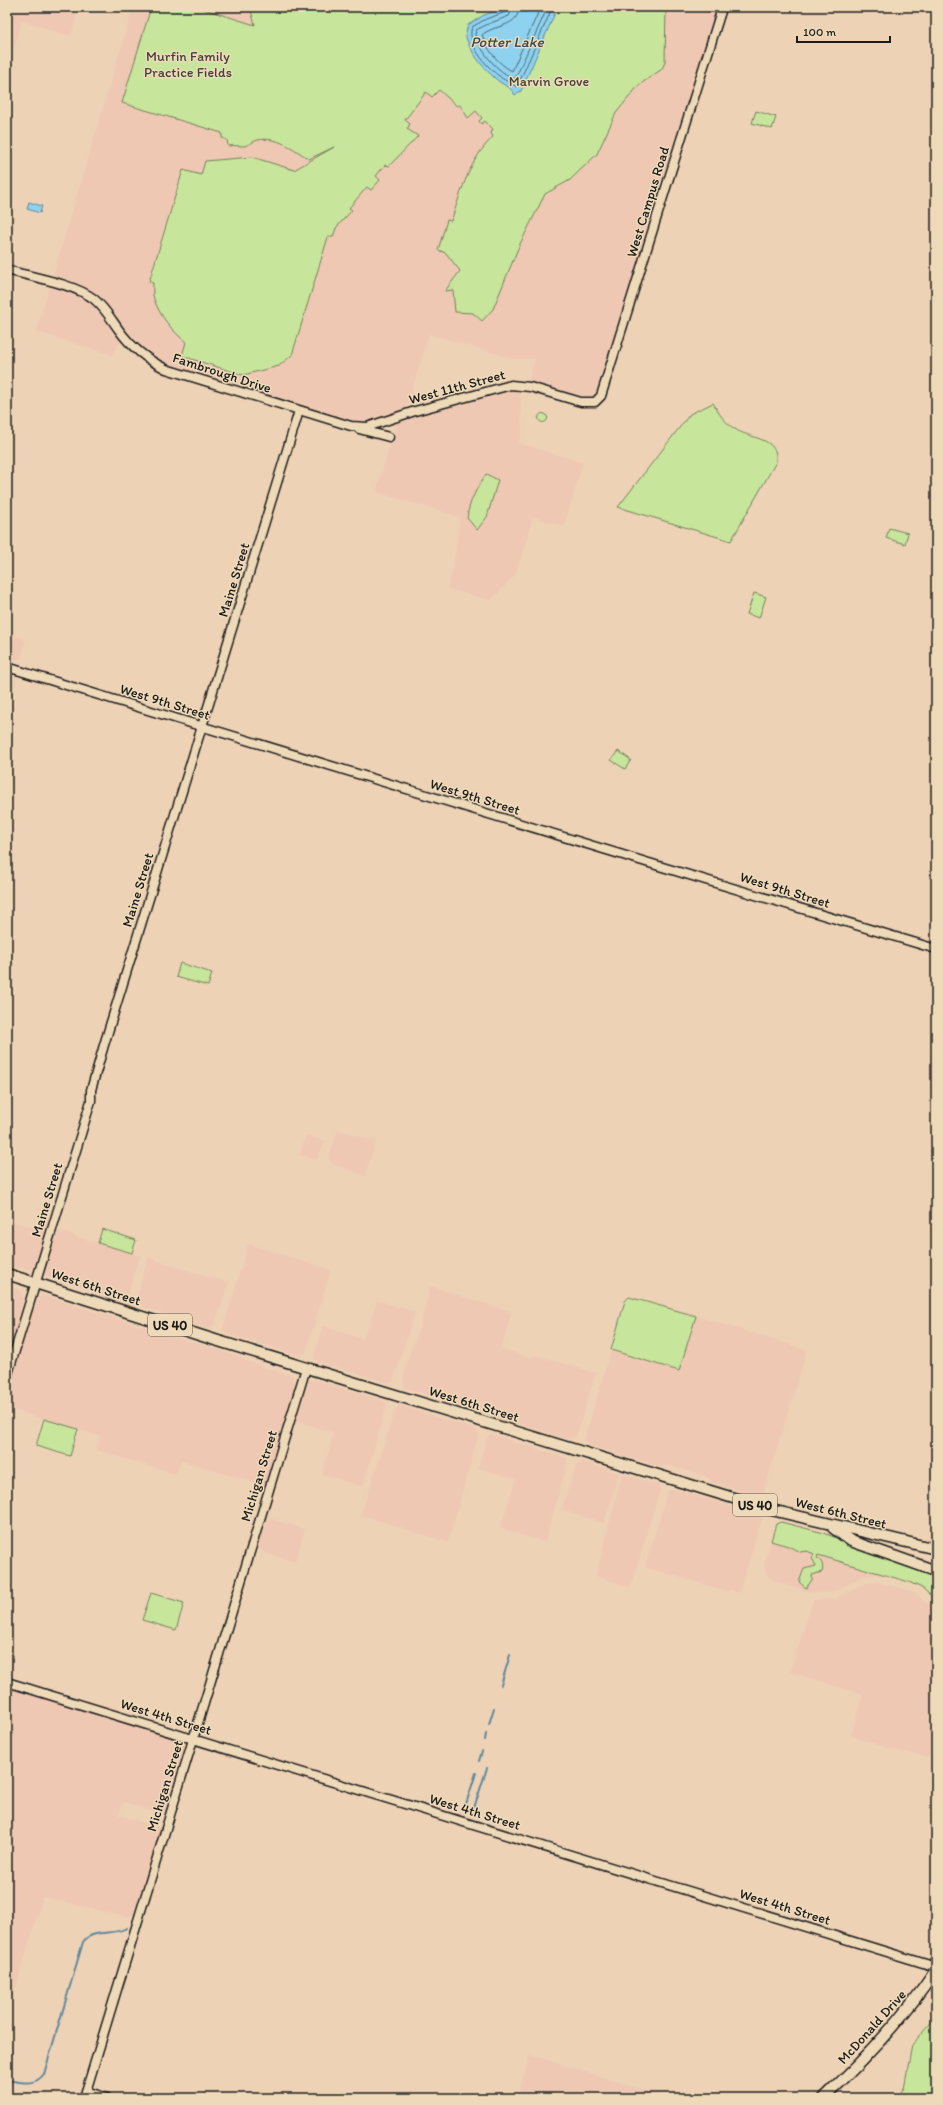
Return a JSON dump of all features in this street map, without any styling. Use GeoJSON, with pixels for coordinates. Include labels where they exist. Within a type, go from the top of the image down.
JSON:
{"type":"FeatureCollection","features":[{"type":"Feature","properties":{"kind":"highway","name":"West 6th Street"},"geometry":{"type":"LineString","coordinates":[[7,1274],[306,1368],[776,1511],[828,1525],[936,1549]]}},
{"type":"Feature","properties":{"kind":"highway"},"geometry":{"type":"LineString","coordinates":[[828,1525],[851,1541],[936,1571]]}},
{"type":"Feature","properties":{"kind":"highway","name":"McDonald Drive"},"geometry":{"type":"LineString","coordinates":[[824,2098],[890,2031],[916,2000],[936,1970]]}},
{"type":"Feature","properties":{"kind":"street","name":"West Campus Road"},"geometry":{"type":"LineString","coordinates":[[596,402],[601,396],[722,8]]}},
{"type":"Feature","properties":{"kind":"street","name":"Fambrough Drive"},"geometry":{"type":"LineString","coordinates":[[7,270],[81,291],[107,311],[129,342],[145,357],[160,366],[184,376],[351,426],[367,427],[395,418]]}},
{"type":"Feature","properties":{"kind":"street","name":"West 11th Street"},"geometry":{"type":"LineString","coordinates":[[395,418],[500,387],[516,385],[530,386],[581,402],[596,402]]}},
{"type":"Feature","properties":{"kind":"street","name":"Maine Street"},"geometry":{"type":"LineString","coordinates":[[7,1377],[91,1102],[91,1090],[104,1045],[299,411]]}},
{"type":"Feature","properties":{"kind":"street"},"geometry":{"type":"LineString","coordinates":[[351,426],[388,437]]}},
{"type":"Feature","properties":{"kind":"street","name":"West 9th Street"},"geometry":{"type":"LineString","coordinates":[[7,667],[936,949]]}},
{"type":"Feature","properties":{"kind":"street","name":"Michigan Street"},"geometry":{"type":"LineString","coordinates":[[85,2095],[306,1368]]}},
{"type":"Feature","properties":{"kind":"street","name":"West 4th Street"},"geometry":{"type":"LineString","coordinates":[[7,1682],[936,1967]]}},
{"type":"Feature","properties":{"kind":"street"},"geometry":{"type":"LineString","coordinates":[[85,2095],[108,2098]]}},
{"type":"Feature","properties":{"kind":"shaded area"},"geometry":{"type":"Polygon","coordinates":[[[16,7],[79,7],[71,36],[22,21],[14,48],[7,46],[7,23],[16,7]]]}},
{"type":"Feature","properties":{"kind":"shaded area"},"geometry":{"type":"Polygon","coordinates":[[[121,7],[719,7],[597,392],[588,398],[581,398],[528,382],[535,359],[514,359],[429,334],[406,410],[370,422],[355,424],[168,366],[142,347],[130,334],[118,345],[113,355],[36,332],[132,11],[121,7]]]}},
{"type":"Feature","properties":{"kind":"shaded area"},"geometry":{"type":"Polygon","coordinates":[[[507,389],[520,389],[522,432],[518,443],[583,463],[564,526],[533,517],[516,574],[491,601],[447,588],[453,569],[460,517],[376,492],[396,425],[400,420],[507,389]]]}},
{"type":"Feature","properties":{"kind":"shaded area"},"geometry":{"type":"Polygon","coordinates":[[[7,634],[26,640],[21,657],[17,660],[7,658],[7,634]]]}},
{"type":"Feature","properties":{"kind":"shaded area"},"geometry":{"type":"Polygon","coordinates":[[[7,676],[14,678],[16,683],[7,714],[7,676]]]}},
{"type":"Feature","properties":{"kind":"shaded area"},"geometry":{"type":"Polygon","coordinates":[[[338,1130],[376,1141],[365,1176],[331,1163],[329,1157],[338,1130]]]}},
{"type":"Feature","properties":{"kind":"shaded area"},"geometry":{"type":"Polygon","coordinates":[[[306,1135],[325,1141],[318,1158],[314,1159],[300,1155],[306,1135]]]}},
{"type":"Feature","properties":{"kind":"shaded area"},"geometry":{"type":"Polygon","coordinates":[[[7,1220],[46,1231],[35,1264],[31,1270],[7,1265],[7,1220]]]}},
{"type":"Feature","properties":{"kind":"shaded area"},"geometry":{"type":"Polygon","coordinates":[[[56,1230],[140,1256],[127,1297],[119,1299],[47,1276],[44,1271],[56,1230]]]}},
{"type":"Feature","properties":{"kind":"shaded area"},"geometry":{"type":"Polygon","coordinates":[[[248,1244],[331,1270],[306,1352],[301,1356],[226,1334],[223,1329],[248,1244]]]}},
{"type":"Feature","properties":{"kind":"shaded area"},"geometry":{"type":"Polygon","coordinates":[[[148,1258],[229,1283],[214,1326],[208,1329],[138,1305],[136,1299],[148,1258]]]}},
{"type":"Feature","properties":{"kind":"shaded area"},"geometry":{"type":"Polygon","coordinates":[[[7,1286],[19,1290],[23,1298],[11,1348],[7,1347],[7,1286]]]}},
{"type":"Feature","properties":{"kind":"shaded area"},"geometry":{"type":"Polygon","coordinates":[[[430,1286],[512,1312],[501,1349],[532,1358],[535,1355],[596,1373],[576,1437],[568,1439],[405,1388],[403,1380],[408,1359],[420,1327],[430,1286]]]}},
{"type":"Feature","properties":{"kind":"shaded area"},"geometry":{"type":"Polygon","coordinates":[[[42,1295],[241,1357],[244,1360],[292,1376],[296,1385],[265,1486],[181,1460],[176,1474],[96,1450],[100,1436],[7,1408],[7,1392],[35,1300],[42,1295]]]}},
{"type":"Feature","properties":{"kind":"shaded area"},"geometry":{"type":"Polygon","coordinates":[[[377,1300],[415,1312],[393,1382],[388,1383],[316,1361],[314,1355],[323,1326],[363,1339],[367,1327],[369,1327],[377,1300]]]}},
{"type":"Feature","properties":{"kind":"shaded area"},"geometry":{"type":"Polygon","coordinates":[[[696,1316],[807,1350],[762,1498],[714,1483],[705,1476],[667,1465],[660,1467],[588,1445],[584,1440],[611,1350],[679,1371],[696,1316]]]}},
{"type":"Feature","properties":{"kind":"shaded area"},"geometry":{"type":"Polygon","coordinates":[[[311,1379],[383,1400],[387,1404],[363,1487],[322,1474],[334,1433],[294,1420],[306,1382],[311,1379]]]}},
{"type":"Feature","properties":{"kind":"shaded area"},"geometry":{"type":"Polygon","coordinates":[[[402,1406],[475,1429],[479,1434],[448,1542],[361,1515],[395,1410],[402,1406]]]}},
{"type":"Feature","properties":{"kind":"shaded area"},"geometry":{"type":"Polygon","coordinates":[[[491,1434],[567,1458],[567,1465],[545,1542],[500,1528],[516,1479],[478,1468],[487,1437],[491,1434]]]}},
{"type":"Feature","properties":{"kind":"shaded area"},"geometry":{"type":"Polygon","coordinates":[[[582,1461],[619,1473],[604,1523],[561,1510],[576,1466],[582,1461]]]}},
{"type":"Feature","properties":{"kind":"shaded area"},"geometry":{"type":"Polygon","coordinates":[[[622,1474],[657,1484],[660,1489],[631,1587],[596,1576],[622,1474]]]}},
{"type":"Feature","properties":{"kind":"shaded area"},"geometry":{"type":"Polygon","coordinates":[[[674,1489],[763,1516],[739,1593],[730,1590],[729,1592],[645,1567],[666,1496],[669,1490],[674,1489]]]}},
{"type":"Feature","properties":{"kind":"shaded area"},"geometry":{"type":"Polygon","coordinates":[[[265,1517],[305,1529],[295,1562],[263,1552],[258,1548],[257,1543],[265,1517]]]}},
{"type":"Feature","properties":{"kind":"shaded area"},"geometry":{"type":"Polygon","coordinates":[[[771,1541],[882,1574],[863,1576],[835,1591],[826,1593],[810,1592],[777,1582],[769,1577],[764,1568],[771,1541]]]}},
{"type":"Feature","properties":{"kind":"shaded area"},"geometry":{"type":"Polygon","coordinates":[[[874,1581],[913,1592],[936,1610],[936,1759],[898,1751],[851,1736],[863,1694],[790,1672],[813,1600],[834,1599],[864,1584],[874,1581]]]}},
{"type":"Feature","properties":{"kind":"shaded area"},"geometry":{"type":"Polygon","coordinates":[[[7,1687],[148,1729],[181,1741],[185,1747],[165,1815],[123,1802],[119,1815],[161,1828],[134,1914],[127,1917],[43,1897],[7,2016],[7,1687]]]}},
{"type":"Feature","properties":{"kind":"shaded area"},"geometry":{"type":"Polygon","coordinates":[[[530,2055],[670,2098],[517,2098],[530,2055]]]}},
{"type":"Feature","properties":{"kind":"green space"},"geometry":{"type":"Polygon","coordinates":[[[151,7],[197,7],[255,25],[250,7],[666,7],[665,62],[662,69],[639,85],[616,113],[597,154],[570,180],[545,194],[519,246],[493,309],[482,321],[473,313],[455,312],[453,290],[445,291],[460,271],[446,253],[438,250],[447,220],[451,221],[467,176],[478,155],[493,137],[491,133],[493,129],[485,121],[481,124],[479,121],[482,118],[476,111],[468,118],[460,105],[457,106],[439,90],[432,97],[426,92],[405,120],[410,124],[407,129],[418,136],[389,166],[385,165],[376,176],[380,180],[371,190],[367,187],[349,208],[352,210],[336,228],[333,237],[328,237],[292,355],[279,366],[243,375],[182,356],[186,342],[167,323],[159,311],[153,297],[153,283],[149,282],[183,170],[201,175],[205,161],[252,157],[294,170],[334,147],[309,159],[285,144],[272,140],[258,140],[245,146],[228,146],[227,140],[222,138],[222,133],[122,103],[151,7]]]}},
{"type":"Feature","properties":{"kind":"green space"},"geometry":{"type":"Polygon","coordinates":[[[756,111],[776,117],[772,129],[752,123],[756,111]]]}},
{"type":"Feature","properties":{"kind":"green space"},"geometry":{"type":"Polygon","coordinates":[[[713,403],[722,418],[731,427],[770,444],[774,448],[776,454],[776,462],[731,541],[618,507],[690,414],[713,403]]]}},
{"type":"Feature","properties":{"kind":"green space"},"geometry":{"type":"Polygon","coordinates":[[[543,413],[548,418],[543,423],[538,418],[543,413]]]}},
{"type":"Feature","properties":{"kind":"green space"},"geometry":{"type":"Polygon","coordinates":[[[486,474],[498,480],[487,517],[477,530],[467,518],[472,500],[486,474]]]}},
{"type":"Feature","properties":{"kind":"green space"},"geometry":{"type":"Polygon","coordinates":[[[889,528],[908,533],[905,544],[886,538],[889,528]]]}},
{"type":"Feature","properties":{"kind":"green space"},"geometry":{"type":"Polygon","coordinates":[[[754,593],[766,597],[759,618],[747,614],[754,593]]]}},
{"type":"Feature","properties":{"kind":"green space"},"geometry":{"type":"Polygon","coordinates":[[[618,751],[631,760],[625,769],[611,760],[618,751]]]}},
{"type":"Feature","properties":{"kind":"green space"},"geometry":{"type":"Polygon","coordinates":[[[180,963],[212,973],[208,986],[176,977],[180,963]]]}},
{"type":"Feature","properties":{"kind":"green space"},"geometry":{"type":"Polygon","coordinates":[[[102,1229],[136,1240],[132,1253],[98,1243],[102,1229]]]}},
{"type":"Feature","properties":{"kind":"green space"},"geometry":{"type":"Polygon","coordinates":[[[629,1297],[696,1316],[679,1371],[611,1350],[625,1301],[629,1297]]]}},
{"type":"Feature","properties":{"kind":"green space"},"geometry":{"type":"Polygon","coordinates":[[[44,1419],[78,1429],[70,1456],[36,1446],[44,1419]]]}},
{"type":"Feature","properties":{"kind":"green space"},"geometry":{"type":"Polygon","coordinates":[[[781,1522],[820,1532],[922,1568],[936,1576],[936,1600],[922,1588],[909,1582],[818,1555],[817,1558],[823,1566],[823,1570],[822,1572],[812,1575],[812,1580],[806,1588],[799,1582],[804,1569],[816,1566],[812,1558],[814,1554],[807,1551],[800,1552],[788,1546],[771,1541],[776,1524],[781,1522]]]}},
{"type":"Feature","properties":{"kind":"green space"},"geometry":{"type":"Polygon","coordinates":[[[151,1593],[184,1603],[176,1630],[142,1620],[151,1593]]]}},
{"type":"Feature","properties":{"kind":"green space"},"geometry":{"type":"Polygon","coordinates":[[[936,2017],[936,2098],[897,2098],[904,2088],[912,2045],[936,2017]]]}},
{"type":"Feature","properties":{"kind":"water","name":"Potter Lake"},"geometry":{"type":"Polygon","coordinates":[[[509,7],[552,7],[555,13],[521,91],[515,95],[511,89],[498,81],[482,65],[474,54],[466,36],[468,25],[484,15],[509,7]]]}},
{"type":"Feature","properties":{"kind":"water"},"geometry":{"type":"Polygon","coordinates":[[[29,202],[42,206],[40,213],[27,209],[29,202]]]}},
{"type":"Feature","properties":{"kind":"waterway"},"geometry":{"type":"LineString","coordinates":[[501,1685],[510,1655]]}},
{"type":"Feature","properties":{"kind":"waterway"},"geometry":{"type":"LineString","coordinates":[[489,1724],[494,1708]]}},
{"type":"Feature","properties":{"kind":"waterway"},"geometry":{"type":"LineString","coordinates":[[485,1740],[486,1734]]}},
{"type":"Feature","properties":{"kind":"waterway"},"geometry":{"type":"LineString","coordinates":[[479,1761],[482,1751]]}},
{"type":"Feature","properties":{"kind":"waterway"},"geometry":{"type":"LineString","coordinates":[[477,1812],[474,1808],[487,1768]]}},
{"type":"Feature","properties":{"kind":"waterway"},"geometry":{"type":"LineString","coordinates":[[463,1808],[466,1804],[476,1773]]}},
{"type":"Feature","properties":{"kind":"waterway"},"geometry":{"type":"LineString","coordinates":[[7,2080],[27,2083],[36,2081],[44,2074],[83,1942],[92,1935],[116,1932],[127,1928]]}},
{"type":"Feature","properties":{"kind":"park label","name":"Murfin Family Practice Fields"},"geometry":{"type":"Point","coordinates":[188,64]}},
{"type":"Feature","properties":{"kind":"park label","name":"Marvin Grove"},"geometry":{"type":"Point","coordinates":[549,81]}}]}
